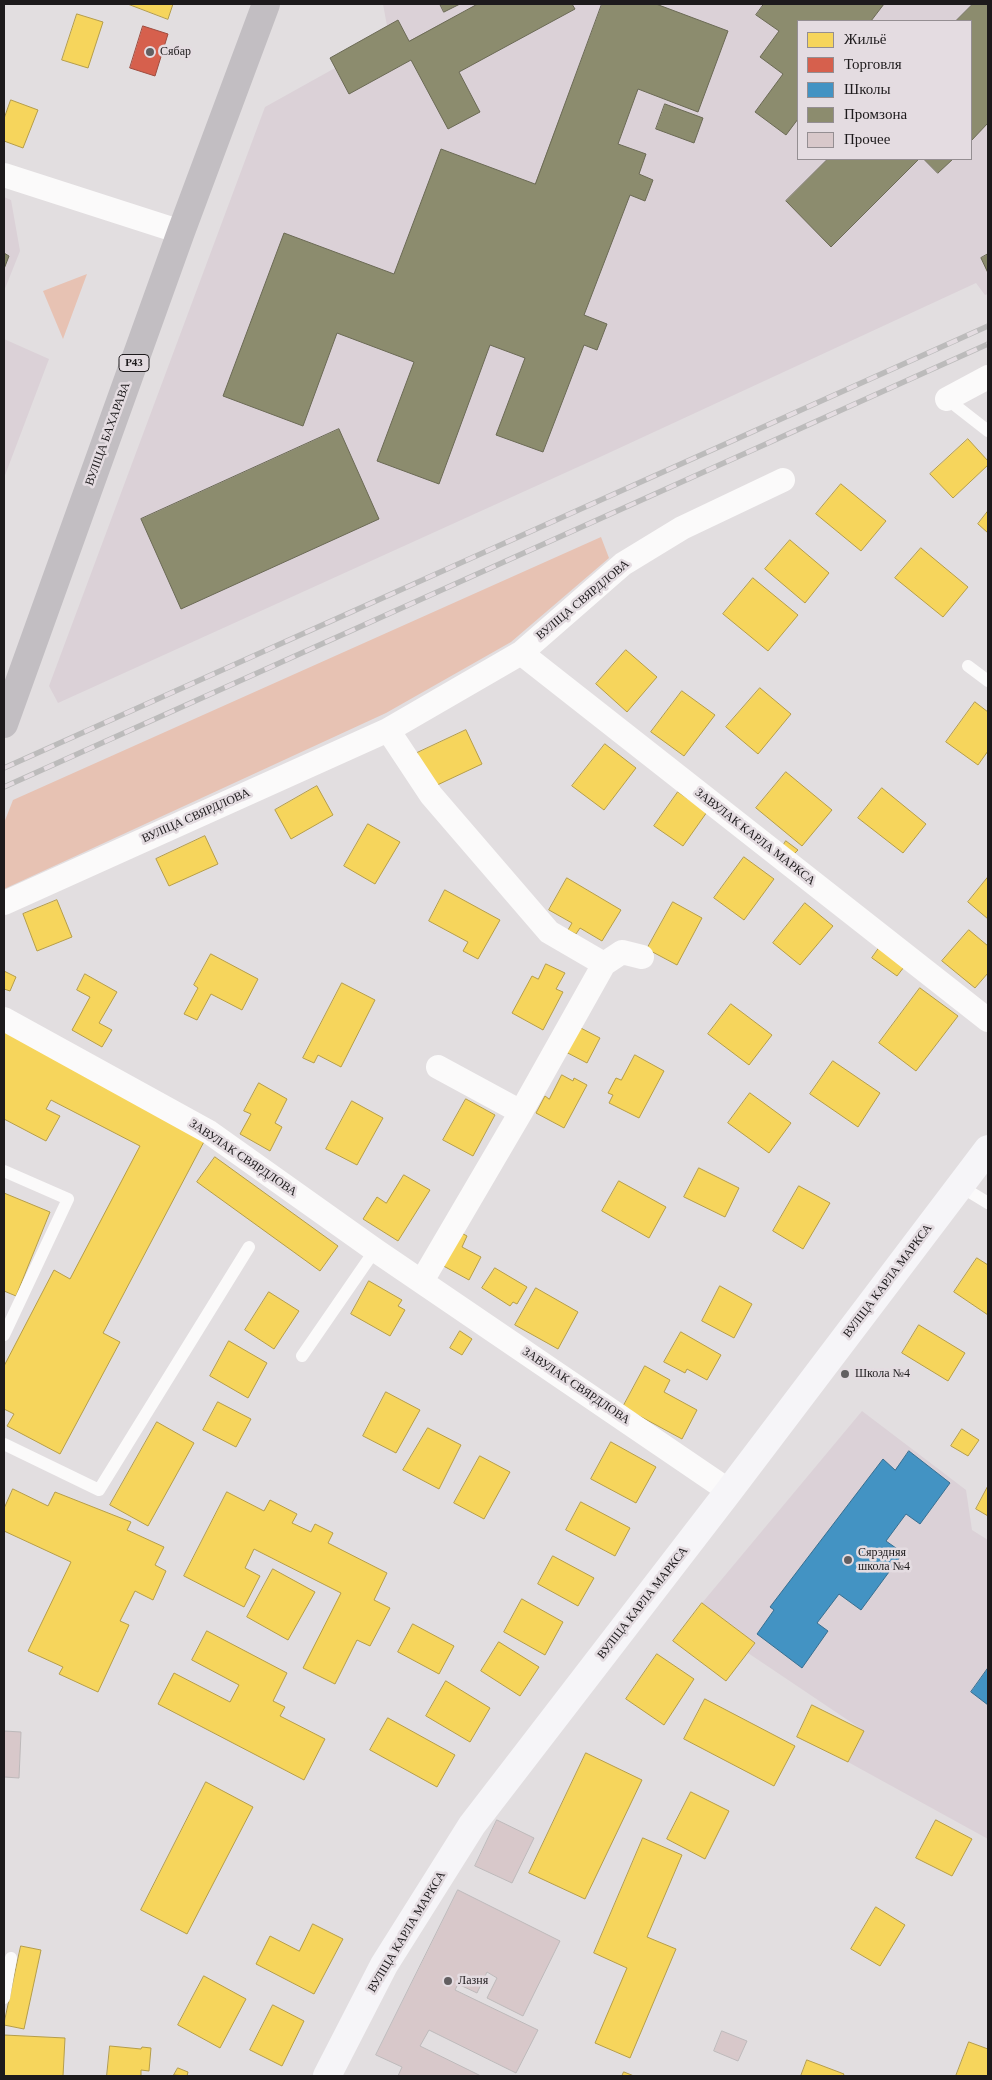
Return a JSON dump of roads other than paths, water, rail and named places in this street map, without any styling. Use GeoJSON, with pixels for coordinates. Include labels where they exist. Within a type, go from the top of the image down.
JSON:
{"type":"FeatureCollection","features":[{"type":"Feature","properties":{"kind":"main road","name":"ВУЛІЦА БАХАРАВА"},"geometry":{"type":"LineString","coordinates":[[4,724],[181,232],[266,4]]}},
{"type":"Feature","properties":{"kind":"main road","name":"ВУЛІЦА КАРЛА МАРКСА"},"geometry":{"type":"LineString","coordinates":[[327,2076],[384,1965],[472,1825],[730,1491],[988,1150]]}},
{"type":"Feature","properties":{"kind":"street"},"geometry":{"type":"LineString","coordinates":[[4,175],[181,232]]}},
{"type":"Feature","properties":{"kind":"street"},"geometry":{"type":"LineString","coordinates":[[947,399],[988,378]]}},
{"type":"Feature","properties":{"kind":"street","name":"ВУЛІЦА СВЯРДЛОВА"},"geometry":{"type":"LineString","coordinates":[[4,903],[388,730],[521,653],[623,564],[682,528],[784,480]]}},
{"type":"Feature","properties":{"kind":"street","name":"ЗАВУЛАК КАРЛА МАРКСА"},"geometry":{"type":"LineString","coordinates":[[521,653],[988,1020]]}},
{"type":"Feature","properties":{"kind":"street"},"geometry":{"type":"LineString","coordinates":[[388,730],[431,795],[549,932],[604,964]]}},
{"type":"Feature","properties":{"kind":"street"},"geometry":{"type":"LineString","coordinates":[[422,1281],[521,1112],[604,964],[622,952],[642,957]]}},
{"type":"Feature","properties":{"kind":"street","name":"ЗАВУЛАК СВЯРДЛОВА"},"geometry":{"type":"LineString","coordinates":[[4,1019],[209,1132],[375,1250],[730,1491]]}},
{"type":"Feature","properties":{"kind":"street"},"geometry":{"type":"LineString","coordinates":[[438,1067],[521,1112]]}},
{"type":"Feature","properties":{"kind":"lane"},"geometry":{"type":"LineString","coordinates":[[947,399],[988,431]]}},
{"type":"Feature","properties":{"kind":"lane"},"geometry":{"type":"LineString","coordinates":[[968,666],[988,681]]}},
{"type":"Feature","properties":{"kind":"lane"},"geometry":{"type":"LineString","coordinates":[[4,1170],[68,1200],[4,1335]]}},
{"type":"Feature","properties":{"kind":"lane"},"geometry":{"type":"LineString","coordinates":[[960,1186],[988,1203]]}},
{"type":"Feature","properties":{"kind":"lane"},"geometry":{"type":"LineString","coordinates":[[4,1444],[99,1490],[249,1247]]}},
{"type":"Feature","properties":{"kind":"lane"},"geometry":{"type":"LineString","coordinates":[[302,1356],[375,1250]]}},
{"type":"Feature","properties":{"kind":"lane"},"geometry":{"type":"LineString","coordinates":[[4,1998],[11,1958]]}},
{"type":"Feature","properties":{"kind":"railway"},"geometry":{"type":"LineString","coordinates":[[4,768],[988,326]]}},
{"type":"Feature","properties":{"kind":"railway"},"geometry":{"type":"LineString","coordinates":[[4,787],[988,344]]}},
{"type":"Feature","properties":{"kind":"place","name":"Сябар"},"geometry":{"type":"Point","coordinates":[150,52]}},
{"type":"Feature","properties":{"kind":"place","name":"Школа №4"},"geometry":{"type":"Point","coordinates":[845,1374]}},
{"type":"Feature","properties":{"kind":"place","name":"Сярэдняя школа №4"},"geometry":{"type":"Point","coordinates":[848,1560]}},
{"type":"Feature","properties":{"kind":"place","name":"Лазня"},"geometry":{"type":"Point","coordinates":[448,1981]}}]}
